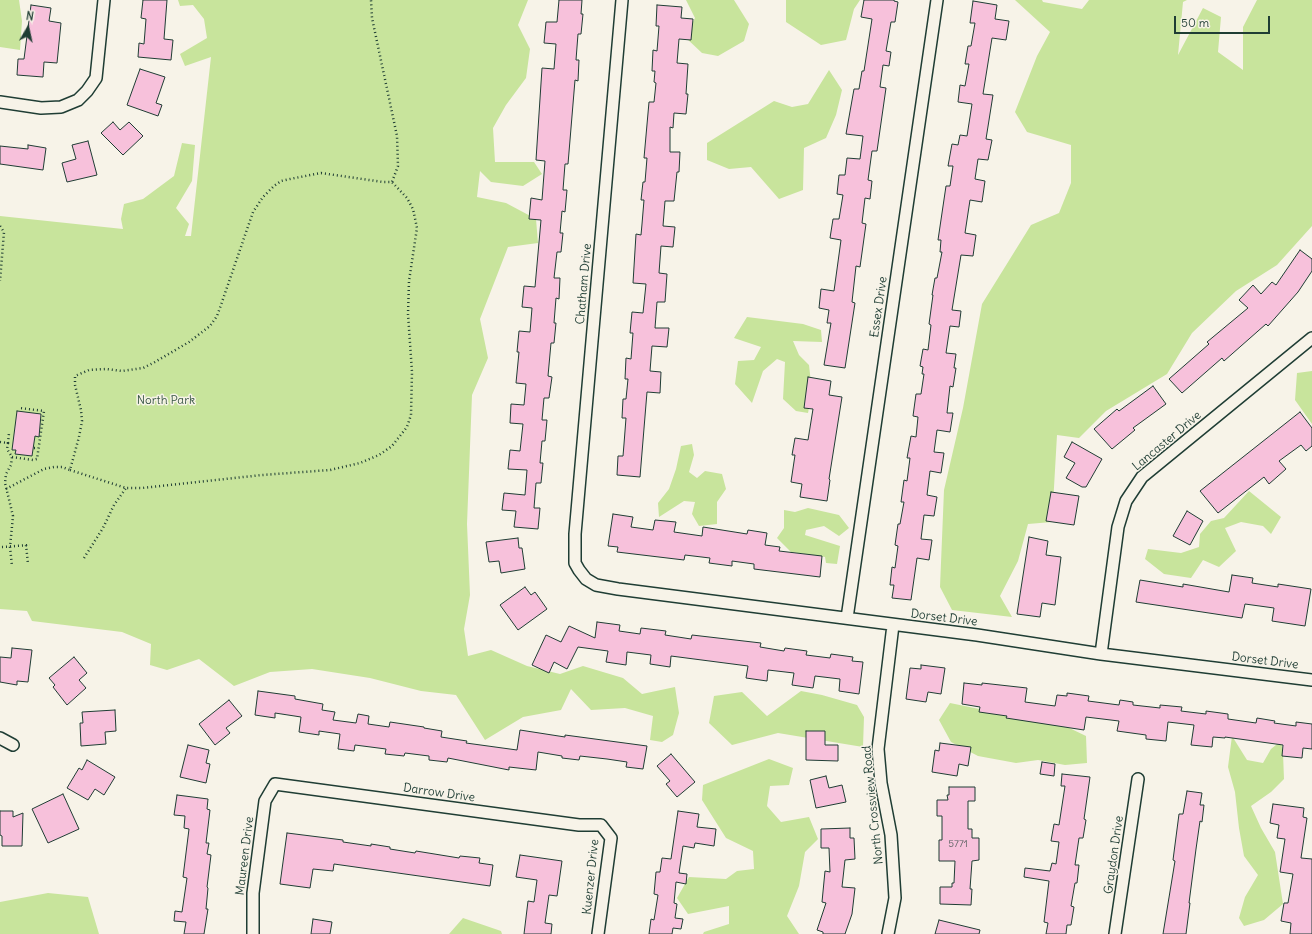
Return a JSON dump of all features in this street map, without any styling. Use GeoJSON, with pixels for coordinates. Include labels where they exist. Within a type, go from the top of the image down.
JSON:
{"type":"FeatureCollection","features":[{"type":"Feature","properties":{"kind":"street"},"geometry":{"type":"LineString","coordinates":[[0,102],[41,108],[61,107],[78,100],[88,91],[96,78],[104,0]]}},
{"type":"Feature","properties":{"kind":"street","name":"Chatham Drive"},"geometry":{"type":"LineString","coordinates":[[578,570],[574,558],[575,534],[622,0]]}},
{"type":"Feature","properties":{"kind":"street","name":"Essex Drive"},"geometry":{"type":"LineString","coordinates":[[847,618],[937,0]]}},
{"type":"Feature","properties":{"kind":"street","name":"Lancaster Drive"},"geometry":{"type":"LineString","coordinates":[[1101,654],[1118,527],[1126,501],[1142,477],[1312,338]]}},
{"type":"Feature","properties":{"kind":"street","name":"Dorset Drive"},"geometry":{"type":"LineString","coordinates":[[578,570],[586,579],[596,585],[977,635],[1101,654],[1312,680]]}},
{"type":"Feature","properties":{"kind":"street","name":"North Crossview Road"},"geometry":{"type":"LineString","coordinates":[[888,934],[895,898],[891,835],[881,783],[878,749],[893,625]]}},
{"type":"Feature","properties":{"kind":"street"},"geometry":{"type":"LineString","coordinates":[[0,738],[13,746]]}},
{"type":"Feature","properties":{"kind":"street","name":"Graydon Drive"},"geometry":{"type":"LineString","coordinates":[[1115,934],[1138,779]]}},
{"type":"Feature","properties":{"kind":"street","name":"Darrow Drive"},"geometry":{"type":"LineString","coordinates":[[274,784],[579,825],[601,825]]}},
{"type":"Feature","properties":{"kind":"street","name":"Maureen Drive"},"geometry":{"type":"LineString","coordinates":[[253,934],[252,893],[265,801],[274,784]]}},
{"type":"Feature","properties":{"kind":"street","name":"Kuenzer Drive"},"geometry":{"type":"LineString","coordinates":[[598,934],[611,838],[601,825]]}},
{"type":"Feature","properties":{"kind":"path"},"geometry":{"type":"LineString","coordinates":[[371,0],[372,18],[397,136],[398,166],[392,182]]}},
{"type":"Feature","properties":{"kind":"path"},"geometry":{"type":"LineString","coordinates":[[6,489],[44,469],[54,467],[62,467],[70,470],[126,488],[330,470],[360,463],[379,455],[392,446],[406,427],[411,415],[412,372],[408,314],[409,280],[417,228],[413,209],[407,198],[392,182],[321,173],[282,181],[274,186],[263,197],[254,212],[217,316],[210,326],[189,342],[143,368],[122,371],[106,369],[89,370],[75,376],[75,385],[82,421],[70,470]]}},
{"type":"Feature","properties":{"kind":"path"},"geometry":{"type":"LineString","coordinates":[[0,226],[4,232],[0,281]]}},
{"type":"Feature","properties":{"kind":"path"},"geometry":{"type":"LineString","coordinates":[[12,457],[33,460],[37,459],[44,411],[20,408]]}},
{"type":"Feature","properties":{"kind":"path"},"geometry":{"type":"LineString","coordinates":[[9,433],[7,449],[12,457],[11,465],[6,474],[6,489],[13,516],[10,547],[12,566]]}},
{"type":"Feature","properties":{"kind":"path"},"geometry":{"type":"LineString","coordinates":[[0,442],[8,443]]}},
{"type":"Feature","properties":{"kind":"path"},"geometry":{"type":"LineString","coordinates":[[84,558],[103,528],[114,505],[126,488]]}},
{"type":"Feature","properties":{"kind":"path"},"geometry":{"type":"LineString","coordinates":[[26,545],[28,564]]}},
{"type":"Feature","properties":{"kind":"path"},"geometry":{"type":"LineString","coordinates":[[2,547],[30,545]]}},
{"type":"Feature","properties":{"kind":"green space"},"geometry":{"type":"Polygon","coordinates":[[[0,0],[19,0],[22,21],[20,50],[0,47],[0,0]]]}},
{"type":"Feature","properties":{"kind":"green space","name":"North Park"},"geometry":{"type":"Polygon","coordinates":[[[178,0],[528,0],[518,25],[530,49],[526,78],[506,105],[493,128],[495,162],[534,162],[542,174],[523,186],[491,182],[480,171],[477,197],[506,203],[536,219],[538,243],[508,247],[480,319],[488,358],[472,395],[467,524],[470,595],[464,629],[468,656],[491,650],[527,666],[560,674],[583,666],[623,678],[642,694],[675,687],[679,713],[673,735],[662,742],[650,740],[653,716],[625,708],[591,710],[571,689],[561,710],[523,717],[485,740],[456,695],[421,691],[370,678],[312,669],[270,672],[234,686],[199,659],[167,670],[150,665],[151,644],[122,632],[32,621],[27,611],[0,609],[0,216],[123,229],[121,219],[124,204],[143,199],[174,176],[182,143],[195,145],[192,181],[176,208],[189,224],[185,236],[191,236],[211,57],[185,66],[180,54],[207,38],[204,19],[193,5],[180,6],[178,0]]]}},
{"type":"Feature","properties":{"kind":"green space"},"geometry":{"type":"Polygon","coordinates":[[[686,0],[734,0],[749,24],[744,41],[718,56],[702,53],[685,37],[695,18],[686,0]]]}},
{"type":"Feature","properties":{"kind":"green space"},"geometry":{"type":"Polygon","coordinates":[[[786,0],[860,0],[854,9],[846,40],[821,45],[786,22],[786,0]]]}},
{"type":"Feature","properties":{"kind":"green space"},"geometry":{"type":"Polygon","coordinates":[[[1015,0],[1042,0],[1043,2],[1082,9],[1089,0],[1187,0],[1183,2],[1178,55],[1203,8],[1221,17],[1218,52],[1243,70],[1243,27],[1257,0],[1312,0],[1312,226],[1277,265],[1236,291],[1192,333],[1167,374],[1106,411],[1079,438],[1057,435],[1052,522],[1028,524],[1018,561],[1000,596],[1012,617],[952,610],[940,587],[944,490],[963,408],[982,304],[1031,225],[1059,213],[1071,183],[1071,145],[1027,132],[1015,112],[1037,56],[1050,32],[1015,0]]]}},
{"type":"Feature","properties":{"kind":"green space"},"geometry":{"type":"Polygon","coordinates":[[[829,70],[842,90],[836,115],[826,138],[804,148],[803,190],[779,199],[751,167],[729,169],[707,160],[707,143],[774,101],[792,107],[808,104],[829,70]]]}},
{"type":"Feature","properties":{"kind":"green space"},"geometry":{"type":"Polygon","coordinates":[[[747,317],[803,324],[821,330],[822,342],[793,341],[799,355],[809,365],[812,392],[808,413],[796,411],[783,399],[785,362],[777,359],[763,371],[752,403],[735,384],[738,361],[754,360],[761,347],[734,338],[747,317]]]}},
{"type":"Feature","properties":{"kind":"green space"},"geometry":{"type":"Polygon","coordinates":[[[1312,371],[1312,424],[1295,400],[1297,373],[1312,371]]]}},
{"type":"Feature","properties":{"kind":"green space"},"geometry":{"type":"Polygon","coordinates":[[[692,444],[694,455],[689,472],[697,478],[705,471],[722,474],[726,489],[717,502],[717,524],[699,526],[692,514],[695,502],[684,501],[659,517],[658,503],[669,489],[676,469],[681,446],[692,444]]]}},
{"type":"Feature","properties":{"kind":"green space"},"geometry":{"type":"Polygon","coordinates":[[[1249,491],[1281,517],[1271,534],[1263,526],[1241,522],[1225,528],[1236,551],[1219,567],[1203,560],[1191,578],[1164,574],[1145,559],[1148,549],[1181,553],[1199,547],[1200,534],[1211,521],[1224,518],[1249,491]]]}},
{"type":"Feature","properties":{"kind":"green space"},"geometry":{"type":"Polygon","coordinates":[[[808,508],[839,515],[849,528],[839,536],[824,526],[806,530],[805,535],[840,546],[837,564],[826,563],[825,557],[791,552],[777,538],[784,528],[784,510],[795,512],[808,508]]]}},
{"type":"Feature","properties":{"kind":"green space"},"geometry":{"type":"Polygon","coordinates":[[[801,691],[822,695],[857,705],[864,717],[863,747],[778,733],[732,745],[709,723],[714,696],[742,692],[767,716],[801,691]]]}},
{"type":"Feature","properties":{"kind":"green space"},"geometry":{"type":"Polygon","coordinates":[[[950,703],[1061,724],[1086,736],[1087,763],[1065,765],[1038,760],[1016,763],[978,756],[951,742],[939,720],[950,703]]]}},
{"type":"Feature","properties":{"kind":"green space"},"geometry":{"type":"Polygon","coordinates":[[[1232,736],[1247,760],[1263,763],[1271,749],[1281,741],[1283,753],[1284,779],[1271,792],[1251,806],[1261,828],[1275,852],[1283,904],[1264,920],[1244,926],[1239,918],[1245,897],[1258,875],[1244,856],[1235,792],[1228,767],[1232,736]]]}},
{"type":"Feature","properties":{"kind":"green space"},"geometry":{"type":"Polygon","coordinates":[[[769,759],[793,768],[789,785],[770,786],[767,806],[781,822],[809,817],[818,839],[805,852],[799,886],[787,916],[799,934],[703,934],[704,932],[729,924],[729,906],[688,914],[677,898],[689,877],[726,879],[737,871],[754,869],[753,851],[726,838],[702,800],[703,785],[769,759]]]}},
{"type":"Feature","properties":{"kind":"green space"},"geometry":{"type":"Polygon","coordinates":[[[48,893],[88,897],[99,934],[0,934],[0,902],[48,893]]]}},
{"type":"Feature","properties":{"kind":"green space"},"geometry":{"type":"Polygon","coordinates":[[[463,918],[501,931],[502,934],[449,934],[463,918]]]}},
{"type":"Feature","properties":{"kind":"building"},"geometry":{"type":"Polygon","coordinates":[[[143,0],[167,0],[164,39],[173,40],[171,60],[138,57],[139,43],[144,44],[146,19],[141,18],[143,0]]]}},
{"type":"Feature","properties":{"kind":"building"},"geometry":{"type":"Polygon","coordinates":[[[559,0],[582,0],[581,14],[583,14],[581,34],[578,34],[576,60],[579,60],[578,81],[575,80],[568,164],[565,164],[563,190],[567,190],[565,212],[562,211],[560,233],[563,233],[561,252],[557,252],[554,278],[560,278],[559,299],[556,298],[554,343],[551,343],[548,376],[552,377],[549,398],[544,398],[542,420],[547,420],[545,441],[542,441],[540,463],[543,463],[541,483],[536,483],[534,508],[540,508],[538,529],[514,527],[516,511],[502,510],[504,493],[525,495],[527,470],[508,469],[510,450],[520,451],[523,424],[510,423],[511,404],[524,405],[526,384],[516,383],[519,352],[517,352],[519,331],[530,332],[532,308],[522,307],[524,286],[535,287],[541,220],[529,219],[531,198],[542,200],[545,161],[536,160],[542,68],[554,69],[556,44],[544,43],[546,22],[557,22],[559,0]]]}},
{"type":"Feature","properties":{"kind":"building"},"geometry":{"type":"Polygon","coordinates":[[[864,0],[894,0],[898,2],[895,22],[891,22],[886,51],[891,52],[889,66],[883,65],[880,87],[886,88],[877,151],[872,151],[868,180],[872,181],[870,199],[865,198],[862,223],[866,224],[860,267],[856,266],[852,302],[855,303],[845,368],[824,365],[831,323],[827,323],[829,310],[819,308],[821,289],[834,291],[841,240],[830,238],[833,219],[839,219],[843,195],[837,194],[839,175],[845,175],[847,158],[860,159],[863,136],[846,134],[854,89],[859,89],[862,71],[864,71],[872,19],[861,17],[864,0]]]}},
{"type":"Feature","properties":{"kind":"building"},"geometry":{"type":"Polygon","coordinates":[[[973,1],[997,5],[995,19],[1009,21],[1006,40],[992,38],[983,94],[993,95],[986,139],[992,140],[988,160],[978,159],[975,179],[985,181],[982,202],[970,200],[965,233],[976,235],[973,256],[961,255],[952,310],[961,311],[959,327],[950,326],[946,353],[956,354],[954,368],[956,368],[953,387],[950,386],[947,413],[953,413],[950,432],[937,430],[934,452],[944,453],[941,473],[930,471],[927,495],[937,497],[934,516],[924,515],[921,539],[932,540],[929,560],[917,558],[911,600],[892,598],[894,585],[890,585],[892,567],[895,568],[898,546],[895,545],[898,524],[900,524],[904,502],[901,502],[904,480],[907,481],[910,458],[907,458],[911,436],[916,437],[918,417],[913,416],[916,394],[921,394],[924,374],[922,374],[923,367],[920,366],[923,349],[928,350],[932,295],[942,252],[940,252],[941,240],[938,240],[946,186],[950,186],[953,166],[948,166],[952,144],[958,145],[960,135],[967,136],[972,104],[958,102],[960,85],[965,86],[969,64],[965,64],[968,46],[971,46],[975,23],[970,23],[973,1]]]}},
{"type":"Feature","properties":{"kind":"building"},"geometry":{"type":"Polygon","coordinates":[[[31,5],[51,8],[49,21],[61,23],[57,63],[44,62],[43,77],[17,75],[18,59],[24,59],[31,5]]]}},
{"type":"Feature","properties":{"kind":"building"},"geometry":{"type":"Polygon","coordinates":[[[657,5],[682,7],[681,18],[693,19],[691,40],[679,39],[677,63],[688,64],[686,114],[674,113],[673,128],[670,127],[670,152],[680,152],[679,172],[677,172],[674,201],[665,201],[663,226],[675,227],[673,247],[661,246],[659,273],[667,274],[665,302],[657,302],[655,328],[669,328],[667,347],[652,346],[650,371],[661,372],[660,393],[647,392],[640,477],[617,475],[618,456],[623,456],[626,418],[622,418],[623,399],[626,399],[628,379],[625,379],[626,358],[631,359],[633,333],[630,333],[632,312],[643,313],[646,284],[633,283],[636,234],[641,235],[642,224],[644,200],[641,200],[643,182],[645,182],[647,158],[644,158],[649,102],[654,102],[656,83],[654,82],[655,71],[652,71],[653,50],[657,51],[659,26],[656,26],[657,5]]]}},
{"type":"Feature","properties":{"kind":"building"},"geometry":{"type":"Polygon","coordinates":[[[140,69],[165,77],[156,103],[162,105],[158,116],[127,105],[140,69]]]}},
{"type":"Feature","properties":{"kind":"building"},"geometry":{"type":"Polygon","coordinates":[[[113,122],[120,130],[129,122],[143,136],[123,155],[101,133],[113,122]]]}},
{"type":"Feature","properties":{"kind":"building"},"geometry":{"type":"Polygon","coordinates":[[[88,141],[97,175],[67,182],[62,163],[76,159],[72,145],[88,141]]]}},
{"type":"Feature","properties":{"kind":"building"},"geometry":{"type":"Polygon","coordinates":[[[28,145],[46,148],[43,170],[0,164],[0,146],[28,149],[28,145]]]}},
{"type":"Feature","properties":{"kind":"building"},"geometry":{"type":"Polygon","coordinates":[[[1300,250],[1312,259],[1312,271],[1298,292],[1268,326],[1266,324],[1224,361],[1222,358],[1182,393],[1169,379],[1209,344],[1207,342],[1248,308],[1239,300],[1253,285],[1261,294],[1272,282],[1276,285],[1300,250]]]}},
{"type":"Feature","properties":{"kind":"building"},"geometry":{"type":"Polygon","coordinates":[[[808,377],[831,381],[829,395],[842,397],[827,501],[800,497],[802,484],[791,482],[795,455],[792,455],[795,438],[808,440],[813,409],[804,408],[808,377]]]}},
{"type":"Feature","properties":{"kind":"building"},"geometry":{"type":"Polygon","coordinates":[[[1153,386],[1166,404],[1133,428],[1135,430],[1112,449],[1094,429],[1117,409],[1119,411],[1153,386]]]}},
{"type":"Feature","properties":{"kind":"building"},"geometry":{"type":"Polygon","coordinates":[[[17,411],[41,414],[39,437],[35,436],[32,456],[15,454],[16,450],[12,450],[17,411]]]}},
{"type":"Feature","properties":{"kind":"building"},"geometry":{"type":"Polygon","coordinates":[[[1300,412],[1312,428],[1312,446],[1306,451],[1301,445],[1279,461],[1286,469],[1269,484],[1264,477],[1218,513],[1200,491],[1300,412]]]}},
{"type":"Feature","properties":{"kind":"building"},"geometry":{"type":"Polygon","coordinates":[[[1072,442],[1102,459],[1086,487],[1082,487],[1066,478],[1075,463],[1064,457],[1072,442]]]}},
{"type":"Feature","properties":{"kind":"building"},"geometry":{"type":"Polygon","coordinates":[[[1051,492],[1079,496],[1074,525],[1046,521],[1051,492]]]}},
{"type":"Feature","properties":{"kind":"building"},"geometry":{"type":"Polygon","coordinates":[[[1187,511],[1203,521],[1190,545],[1173,536],[1187,511]]]}},
{"type":"Feature","properties":{"kind":"building"},"geometry":{"type":"Polygon","coordinates":[[[613,514],[633,517],[631,527],[653,530],[655,520],[676,522],[674,532],[702,536],[703,527],[747,534],[748,530],[767,533],[765,545],[780,547],[779,551],[822,556],[820,577],[754,569],[754,564],[732,561],[732,566],[709,563],[710,558],[685,555],[684,560],[617,552],[618,547],[608,546],[613,514]]]}},
{"type":"Feature","properties":{"kind":"building"},"geometry":{"type":"Polygon","coordinates":[[[1029,537],[1048,541],[1046,555],[1061,557],[1055,605],[1042,603],[1040,617],[1017,614],[1029,537]]]}},
{"type":"Feature","properties":{"kind":"building"},"geometry":{"type":"Polygon","coordinates":[[[518,538],[519,548],[522,548],[525,569],[501,573],[499,561],[489,562],[486,542],[518,538]]]}},
{"type":"Feature","properties":{"kind":"building"},"geometry":{"type":"Polygon","coordinates":[[[1232,575],[1253,578],[1252,583],[1278,587],[1278,584],[1311,589],[1305,626],[1272,621],[1274,608],[1245,604],[1242,618],[1136,602],[1140,580],[1183,587],[1183,584],[1229,592],[1232,575]]]}},
{"type":"Feature","properties":{"kind":"building"},"geometry":{"type":"Polygon","coordinates":[[[525,587],[531,595],[535,592],[547,609],[518,630],[500,605],[525,587]]]}},
{"type":"Feature","properties":{"kind":"building"},"geometry":{"type":"Polygon","coordinates":[[[597,622],[620,625],[619,631],[640,634],[641,628],[666,631],[665,635],[691,639],[692,635],[761,643],[760,647],[784,651],[785,648],[807,651],[806,655],[830,658],[831,654],[853,657],[852,661],[863,662],[859,694],[839,691],[840,679],[815,676],[813,688],[792,685],[794,673],[768,670],[767,681],[746,678],[748,666],[671,656],[670,667],[650,664],[651,655],[627,652],[626,665],[606,662],[608,651],[578,647],[567,669],[554,662],[549,673],[532,665],[546,635],[561,642],[569,626],[595,638],[597,622]]]}},
{"type":"Feature","properties":{"kind":"building"},"geometry":{"type":"Polygon","coordinates":[[[12,648],[32,650],[28,682],[17,681],[17,685],[0,682],[0,657],[11,658],[12,648]]]}},
{"type":"Feature","properties":{"kind":"building"},"geometry":{"type":"Polygon","coordinates":[[[74,657],[87,673],[79,680],[86,688],[67,705],[53,687],[55,685],[49,678],[74,657]]]}},
{"type":"Feature","properties":{"kind":"building"},"geometry":{"type":"Polygon","coordinates":[[[921,665],[945,668],[941,694],[928,692],[926,702],[906,699],[910,668],[921,669],[921,665]]]}},
{"type":"Feature","properties":{"kind":"building"},"geometry":{"type":"Polygon","coordinates":[[[964,683],[982,685],[982,683],[1027,688],[1025,702],[1055,706],[1057,695],[1067,696],[1067,693],[1089,696],[1088,701],[1119,705],[1120,700],[1133,702],[1133,705],[1160,708],[1160,705],[1182,707],[1181,711],[1206,714],[1206,711],[1228,714],[1228,719],[1256,723],[1257,718],[1275,721],[1274,723],[1296,726],[1296,722],[1312,724],[1312,749],[1303,748],[1302,758],[1282,756],[1283,745],[1225,737],[1213,737],[1212,747],[1191,745],[1194,725],[1168,722],[1166,741],[1146,739],[1146,735],[1117,731],[1119,721],[1086,717],[1084,730],[1006,718],[1007,716],[979,712],[980,707],[962,704],[964,683]]]}},
{"type":"Feature","properties":{"kind":"building"},"geometry":{"type":"Polygon","coordinates":[[[258,691],[295,696],[295,699],[323,704],[322,710],[335,712],[333,720],[356,723],[358,714],[369,716],[368,724],[389,727],[390,722],[424,727],[442,731],[441,737],[467,741],[466,743],[517,750],[520,730],[565,737],[565,735],[647,746],[643,769],[626,767],[627,762],[580,756],[579,760],[562,758],[562,756],[538,752],[536,770],[509,767],[509,770],[448,758],[447,762],[429,760],[429,756],[405,753],[404,756],[385,754],[386,749],[355,745],[354,751],[338,749],[340,734],[319,731],[319,735],[299,732],[301,717],[275,713],[275,718],[255,715],[258,691]]]}},
{"type":"Feature","properties":{"kind":"building"},"geometry":{"type":"Polygon","coordinates":[[[229,700],[242,716],[226,728],[230,733],[215,745],[199,724],[229,700]]]}},
{"type":"Feature","properties":{"kind":"building"},"geometry":{"type":"Polygon","coordinates":[[[115,710],[116,731],[105,732],[106,744],[81,746],[80,723],[83,723],[82,712],[115,710]]]}},
{"type":"Feature","properties":{"kind":"building"},"geometry":{"type":"Polygon","coordinates":[[[806,731],[825,731],[825,745],[838,745],[838,761],[806,760],[806,731]]]}},
{"type":"Feature","properties":{"kind":"building"},"geometry":{"type":"Polygon","coordinates":[[[940,743],[971,747],[968,766],[959,764],[957,776],[932,772],[935,750],[939,751],[940,743]]]}},
{"type":"Feature","properties":{"kind":"building"},"geometry":{"type":"Polygon","coordinates":[[[188,745],[209,750],[206,763],[210,764],[206,783],[180,777],[188,745]]]}},
{"type":"Feature","properties":{"kind":"building"},"geometry":{"type":"Polygon","coordinates":[[[671,754],[695,782],[677,797],[666,784],[670,781],[657,766],[671,754]]]}},
{"type":"Feature","properties":{"kind":"building"},"geometry":{"type":"Polygon","coordinates":[[[87,760],[115,777],[104,795],[95,789],[88,800],[67,788],[79,768],[82,770],[87,760]]]}},
{"type":"Feature","properties":{"kind":"building"},"geometry":{"type":"Polygon","coordinates":[[[1042,762],[1055,764],[1054,776],[1040,774],[1042,762]]]}},
{"type":"Feature","properties":{"kind":"building"},"geometry":{"type":"Polygon","coordinates":[[[1062,774],[1090,777],[1084,819],[1086,820],[1083,838],[1079,838],[1075,865],[1079,865],[1077,883],[1075,883],[1071,906],[1074,907],[1071,925],[1067,925],[1066,934],[1046,934],[1048,923],[1044,922],[1049,881],[1024,877],[1025,868],[1050,871],[1052,863],[1056,864],[1059,842],[1051,841],[1054,824],[1059,825],[1065,786],[1061,786],[1062,774]]]}},
{"type":"Feature","properties":{"kind":"building"},"geometry":{"type":"Polygon","coordinates":[[[826,776],[829,788],[842,785],[846,802],[816,808],[810,780],[826,776]]]}},
{"type":"Feature","properties":{"kind":"building"},"geometry":{"type":"Polygon","coordinates":[[[949,787],[975,787],[975,801],[968,801],[968,829],[972,829],[972,838],[979,838],[979,860],[972,861],[970,889],[972,889],[971,905],[940,904],[940,887],[952,887],[952,883],[954,883],[955,861],[939,861],[939,840],[942,840],[942,816],[937,816],[937,800],[948,800],[947,795],[949,795],[949,787]]]}},
{"type":"Feature","properties":{"kind":"building"},"geometry":{"type":"Polygon","coordinates":[[[1187,791],[1202,793],[1200,805],[1204,805],[1196,849],[1186,934],[1163,934],[1175,861],[1173,860],[1179,814],[1183,814],[1187,791]]]}},
{"type":"Feature","properties":{"kind":"building"},"geometry":{"type":"Polygon","coordinates":[[[63,794],[79,829],[48,843],[32,809],[63,794]]]}},
{"type":"Feature","properties":{"kind":"building"},"geometry":{"type":"Polygon","coordinates":[[[177,795],[208,799],[207,809],[210,810],[206,843],[209,843],[207,854],[211,855],[207,887],[206,909],[208,909],[204,934],[184,934],[186,922],[174,921],[175,911],[182,912],[187,878],[183,877],[189,829],[184,828],[185,816],[174,815],[177,795]]]}},
{"type":"Feature","properties":{"kind":"building"},"geometry":{"type":"Polygon","coordinates":[[[1273,804],[1304,808],[1303,817],[1307,818],[1301,858],[1312,859],[1312,934],[1290,934],[1291,923],[1281,921],[1284,903],[1288,903],[1293,874],[1280,872],[1285,839],[1277,838],[1279,825],[1270,823],[1273,804]]]}},
{"type":"Feature","properties":{"kind":"building"},"geometry":{"type":"Polygon","coordinates":[[[0,811],[13,811],[13,817],[23,813],[22,846],[2,846],[2,836],[0,835],[0,811]]]}},
{"type":"Feature","properties":{"kind":"building"},"geometry":{"type":"Polygon","coordinates":[[[678,811],[699,814],[697,827],[716,829],[714,846],[695,843],[694,848],[683,846],[679,873],[687,874],[686,884],[676,882],[674,903],[677,904],[675,918],[683,919],[681,929],[673,928],[672,934],[649,934],[651,919],[654,920],[658,895],[654,894],[656,872],[660,872],[662,858],[671,859],[678,811]]]}},
{"type":"Feature","properties":{"kind":"building"},"geometry":{"type":"Polygon","coordinates":[[[850,828],[850,838],[854,838],[855,859],[845,860],[842,887],[855,888],[852,914],[845,934],[823,934],[823,932],[817,930],[826,903],[822,902],[825,871],[830,872],[829,848],[821,848],[821,829],[850,828]]]}},
{"type":"Feature","properties":{"kind":"building"},"geometry":{"type":"Polygon","coordinates":[[[287,833],[343,840],[343,842],[371,846],[371,844],[415,853],[416,851],[459,858],[460,856],[480,858],[479,863],[493,865],[490,886],[334,864],[333,871],[313,869],[310,888],[280,884],[287,833]]]}},
{"type":"Feature","properties":{"kind":"building"},"geometry":{"type":"Polygon","coordinates":[[[520,855],[562,861],[557,896],[549,895],[545,923],[552,924],[551,934],[524,934],[528,901],[534,902],[537,880],[516,877],[520,855]]]}},
{"type":"Feature","properties":{"kind":"building"},"geometry":{"type":"Polygon","coordinates":[[[313,919],[332,922],[330,934],[311,934],[313,919]]]}},
{"type":"Feature","properties":{"kind":"building"},"geometry":{"type":"Polygon","coordinates":[[[939,920],[980,930],[979,934],[935,934],[939,920]]]}}]}
